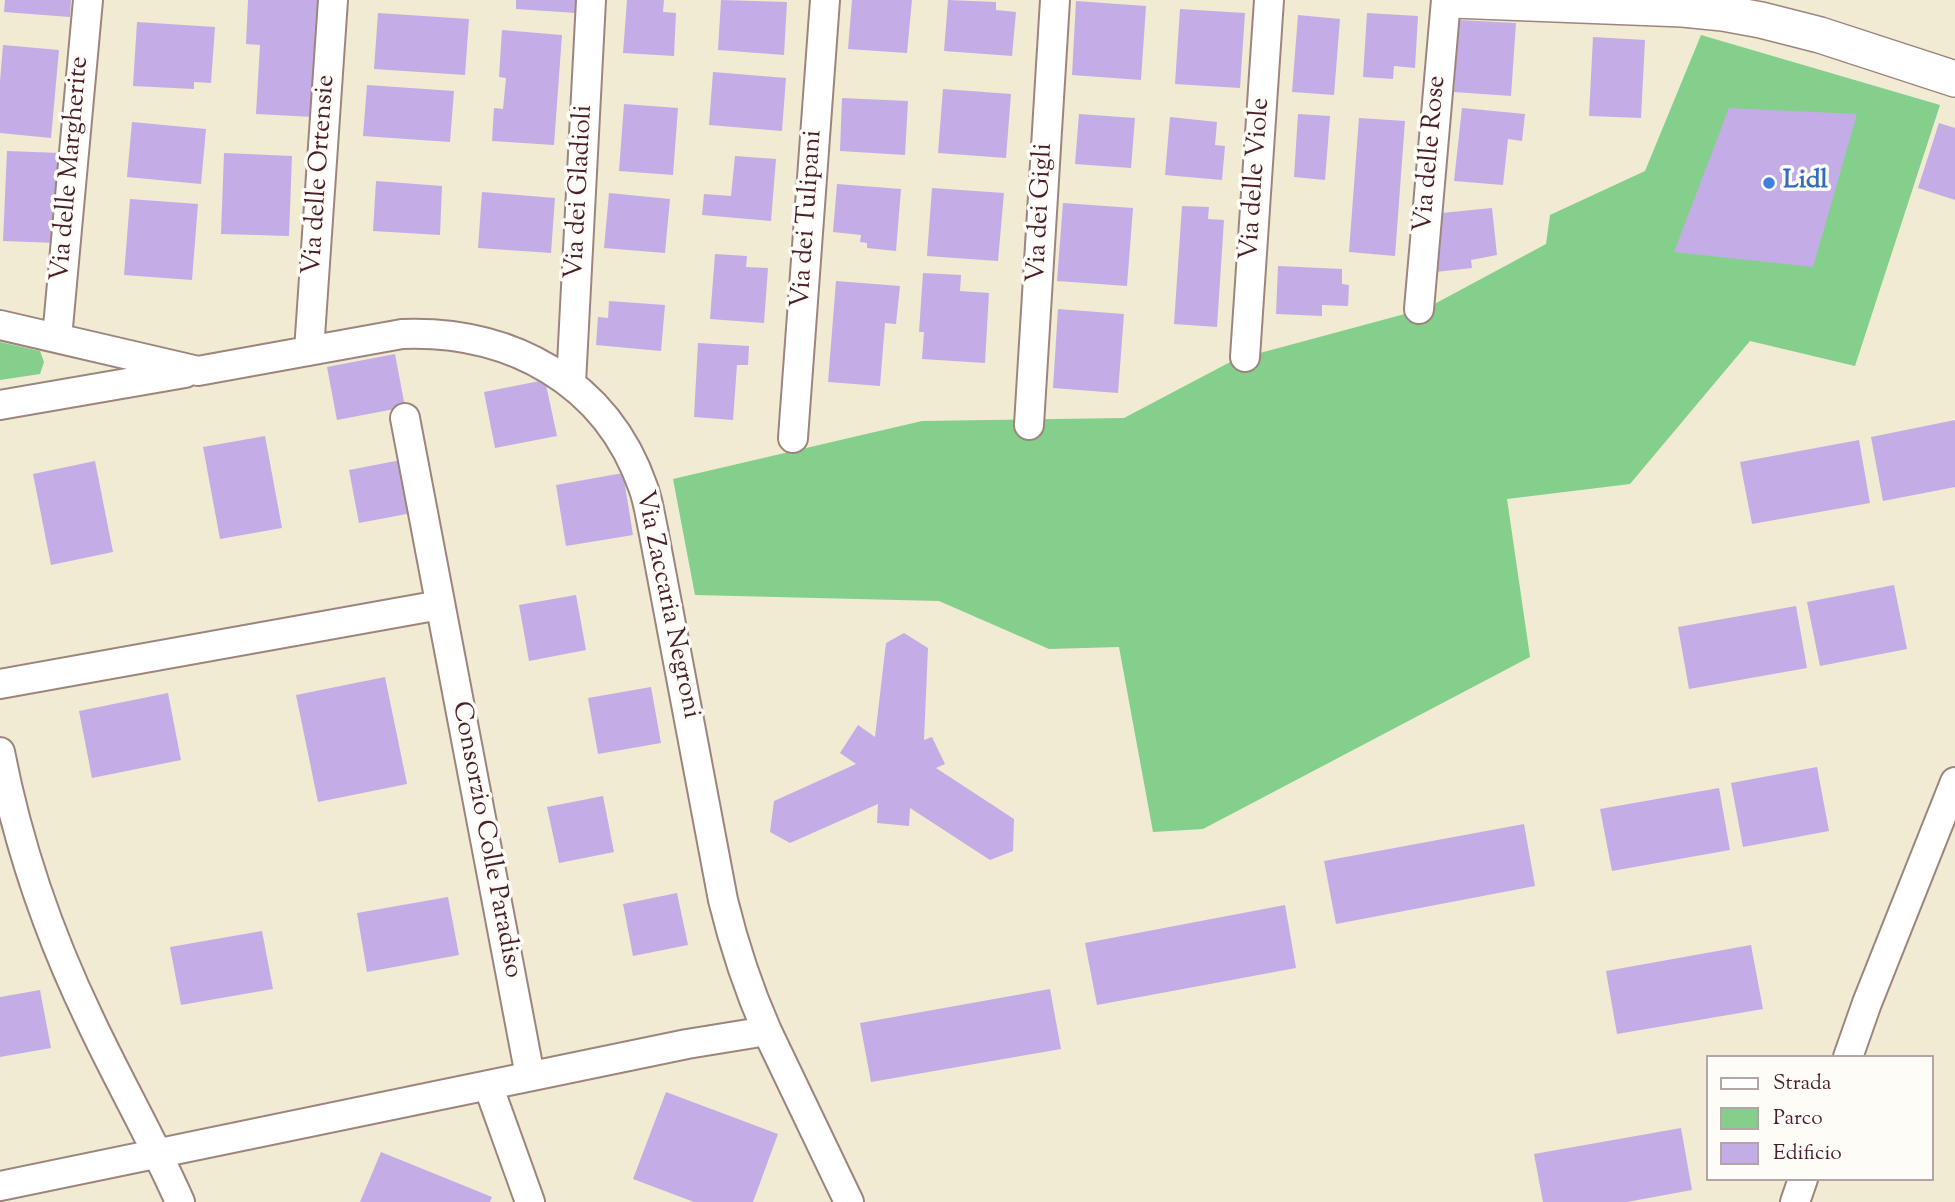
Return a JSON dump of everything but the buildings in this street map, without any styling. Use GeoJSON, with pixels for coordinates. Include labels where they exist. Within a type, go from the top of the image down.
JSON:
{"type":"FeatureCollection","features":[{"type":"Feature","properties":{"kind":"street","name":"Via delle Margherite"},"geometry":{"type":"LineString","coordinates":[[57,338],[88,0]]}},
{"type":"Feature","properties":{"kind":"street","name":"Via delle Ortensie"},"geometry":{"type":"LineString","coordinates":[[309,351],[332,0]]}},
{"type":"Feature","properties":{"kind":"street","name":"Via dei Gladioli"},"geometry":{"type":"LineString","coordinates":[[571,383],[590,0]]}},
{"type":"Feature","properties":{"kind":"street","name":"Via dei Tulipani"},"geometry":{"type":"LineString","coordinates":[[793,438],[825,0]]}},
{"type":"Feature","properties":{"kind":"street","name":"Via dei Gigli"},"geometry":{"type":"LineString","coordinates":[[1030,425],[1055,0]]}},
{"type":"Feature","properties":{"kind":"street","name":"Via delle Viole"},"geometry":{"type":"LineString","coordinates":[[1245,357],[1269,0]]}},
{"type":"Feature","properties":{"kind":"street","name":"Via delle Rose"},"geometry":{"type":"LineString","coordinates":[[1419,309],[1446,0]]}},
{"type":"Feature","properties":{"kind":"street"},"geometry":{"type":"LineString","coordinates":[[1453,0],[1723,13],[1820,35],[1955,79]]}},
{"type":"Feature","properties":{"kind":"street","name":"Via Zaccaria Negroni"},"geometry":{"type":"LineString","coordinates":[[0,325],[198,371],[402,334],[436,334],[476,341],[521,354],[547,366],[571,383],[592,404],[625,447],[643,486],[723,900],[746,981],[849,1202]]}},
{"type":"Feature","properties":{"kind":"street"},"geometry":{"type":"LineString","coordinates":[[0,405],[198,371]]}},
{"type":"Feature","properties":{"kind":"street","name":"Consorzio Colle Paradiso"},"geometry":{"type":"LineString","coordinates":[[405,418],[530,1076]]}},
{"type":"Feature","properties":{"kind":"street"},"geometry":{"type":"LineString","coordinates":[[0,684],[439,605]]}},
{"type":"Feature","properties":{"kind":"street"},"geometry":{"type":"LineString","coordinates":[[0,752],[21,841],[55,940],[89,1018],[159,1153],[180,1202]]}},
{"type":"Feature","properties":{"kind":"street"},"geometry":{"type":"LineString","coordinates":[[1849,1055],[1955,782]]}},
{"type":"Feature","properties":{"kind":"street"},"geometry":{"type":"LineString","coordinates":[[0,1186],[687,1044],[767,1031]]}},
{"type":"Feature","properties":{"kind":"street"},"geometry":{"type":"LineString","coordinates":[[488,1085],[530,1202]]}},
{"type":"Feature","properties":{"kind":"street"},"geometry":{"type":"LineString","coordinates":[[1795,1202],[1802,1181]]}},
{"type":"Feature","properties":{"kind":"green space"},"geometry":{"type":"Polygon","coordinates":[[[1701,35],[1940,105],[1855,366],[1750,341],[1630,484],[1507,499],[1530,657],[1203,829],[1153,832],[1119,647],[1049,649],[939,601],[695,595],[673,479],[922,421],[1124,418],[1234,360],[1427,308],[1546,244],[1550,215],[1645,171],[1701,35]]]}},
{"type":"Feature","properties":{"kind":"green space"},"geometry":{"type":"Polygon","coordinates":[[[0,342],[40,351],[44,362],[40,374],[0,380],[0,342]]]}},
{"type":"Feature","properties":{"kind":"place","name":"Lidl"},"geometry":{"type":"Point","coordinates":[1769,183]}}]}
